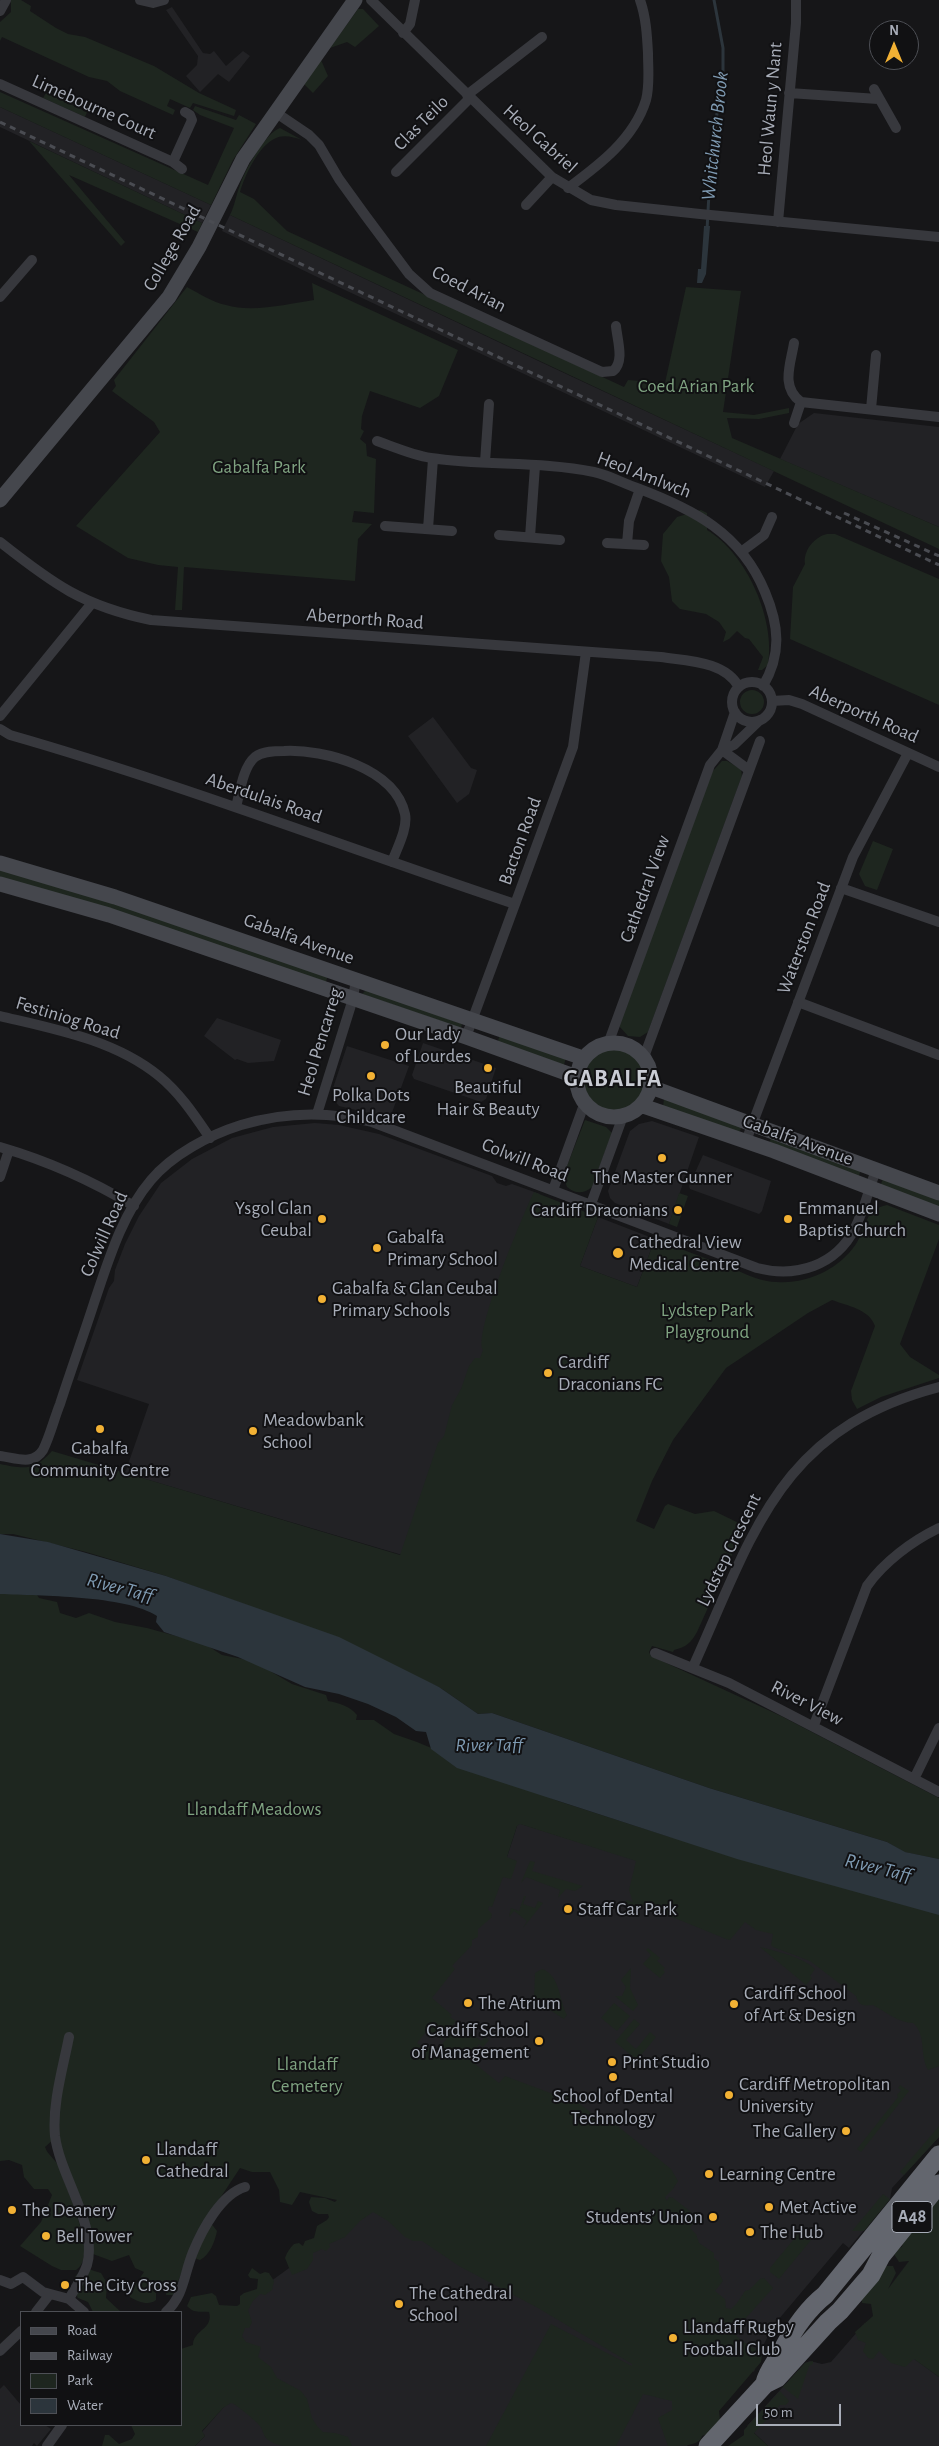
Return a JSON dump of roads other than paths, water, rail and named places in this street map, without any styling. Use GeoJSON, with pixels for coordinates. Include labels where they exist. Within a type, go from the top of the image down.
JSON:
{"type":"FeatureCollection","features":[{"type":"Feature","properties":{"kind":"highway","name":"A48"},"geometry":{"type":"LineString","coordinates":[[765,2384],[767,2373],[795,2328],[813,2304],[826,2295],[939,2155]]}},
{"type":"Feature","properties":{"kind":"highway","name":"A48"},"geometry":{"type":"LineString","coordinates":[[708,2446],[719,2439],[765,2384],[777,2378],[840,2311],[871,2275],[881,2256],[939,2184]]}},
{"type":"Feature","properties":{"kind":"street"},"geometry":{"type":"LineString","coordinates":[[0,11],[6,0]]}},
{"type":"Feature","properties":{"kind":"street"},"geometry":{"type":"LineString","coordinates":[[140,0],[153,3],[164,0]]}},
{"type":"Feature","properties":{"kind":"street","name":"College Road"},"geometry":{"type":"LineString","coordinates":[[1,496],[163,305],[206,234],[243,159],[355,0]]}},
{"type":"Feature","properties":{"kind":"street","name":"Heol Gabriel"},"geometry":{"type":"LineString","coordinates":[[371,0],[552,177],[568,188],[600,202],[717,216],[939,236]]}},
{"type":"Feature","properties":{"kind":"street"},"geometry":{"type":"LineString","coordinates":[[403,33],[410,24],[415,0]]}},
{"type":"Feature","properties":{"kind":"street"},"geometry":{"type":"LineString","coordinates":[[568,188],[608,158],[638,120],[646,99],[649,76],[644,12],[640,0]]}},
{"type":"Feature","properties":{"kind":"street","name":"Heol Waun y Nant"},"geometry":{"type":"LineString","coordinates":[[778,222],[796,23],[796,0]]}},
{"type":"Feature","properties":{"kind":"street","name":"Clas Teilo"},"geometry":{"type":"LineString","coordinates":[[396,172],[468,96],[542,37]]}},
{"type":"Feature","properties":{"kind":"street","name":"Limebourne Court"},"geometry":{"type":"LineString","coordinates":[[0,84],[173,162],[182,169]]}},
{"type":"Feature","properties":{"kind":"street"},"geometry":{"type":"LineString","coordinates":[[789,93],[876,94],[896,128]]}},
{"type":"Feature","properties":{"kind":"street","name":"Limebourne Court"},"geometry":{"type":"LineString","coordinates":[[173,162],[192,120],[190,115],[185,112]]}},
{"type":"Feature","properties":{"kind":"street","name":"Coed Arian"},"geometry":{"type":"LineString","coordinates":[[275,112],[310,135],[319,145],[339,179],[409,274],[430,293],[602,372],[613,371],[618,365],[620,356],[616,326]]}},
{"type":"Feature","properties":{"kind":"street"},"geometry":{"type":"LineString","coordinates":[[526,205],[552,177]]}},
{"type":"Feature","properties":{"kind":"street"},"geometry":{"type":"LineString","coordinates":[[0,297],[32,260]]}},
{"type":"Feature","properties":{"kind":"street"},"geometry":{"type":"LineString","coordinates":[[794,343],[787,372],[793,394],[801,402],[939,417]]}},
{"type":"Feature","properties":{"kind":"street"},"geometry":{"type":"LineString","coordinates":[[871,409],[876,355]]}},
{"type":"Feature","properties":{"kind":"street"},"geometry":{"type":"LineString","coordinates":[[794,423],[801,402]]}},
{"type":"Feature","properties":{"kind":"street"},"geometry":{"type":"LineString","coordinates":[[485,462],[489,404]]}},
{"type":"Feature","properties":{"kind":"street","name":"Heol Amlwch"},"geometry":{"type":"LineString","coordinates":[[377,441],[433,458],[596,472],[699,515],[718,529],[741,552],[763,585],[777,633],[775,660],[763,686]]}},
{"type":"Feature","properties":{"kind":"street"},"geometry":{"type":"LineString","coordinates":[[428,529],[433,458]]}},
{"type":"Feature","properties":{"kind":"street"},"geometry":{"type":"LineString","coordinates":[[530,538],[535,466]]}},
{"type":"Feature","properties":{"kind":"street"},"geometry":{"type":"LineString","coordinates":[[627,544],[629,521],[640,489]]}},
{"type":"Feature","properties":{"kind":"street"},"geometry":{"type":"LineString","coordinates":[[741,552],[764,535],[772,517]]}},
{"type":"Feature","properties":{"kind":"street"},"geometry":{"type":"LineString","coordinates":[[385,526],[452,531]]}},
{"type":"Feature","properties":{"kind":"street"},"geometry":{"type":"LineString","coordinates":[[499,535],[560,540]]}},
{"type":"Feature","properties":{"kind":"street","name":"Aberporth Road"},"geometry":{"type":"LineString","coordinates":[[0,542],[54,584],[92,603],[131,616],[178,624],[661,657],[701,663],[724,670],[734,677],[739,687]]}},
{"type":"Feature","properties":{"kind":"street"},"geometry":{"type":"LineString","coordinates":[[607,543],[644,545]]}},
{"type":"Feature","properties":{"kind":"street"},"geometry":{"type":"LineString","coordinates":[[0,716],[5,702],[92,603]]}},
{"type":"Feature","properties":{"kind":"street","name":"Bacton Road"},"geometry":{"type":"LineString","coordinates":[[466,1037],[575,741],[586,652]]}},
{"type":"Feature","properties":{"kind":"street"},"geometry":{"type":"LineString","coordinates":[[751,682],[768,690],[772,701],[769,712],[760,720],[749,722],[735,712],[733,696],[739,687],[751,682]]}},
{"type":"Feature","properties":{"kind":"street","name":"Aberporth Road"},"geometry":{"type":"LineString","coordinates":[[772,701],[789,700],[802,704],[939,767]]}},
{"type":"Feature","properties":{"kind":"street","name":"Cathedral View"},"geometry":{"type":"LineString","coordinates":[[608,1044],[707,772],[722,750],[735,712]]}},
{"type":"Feature","properties":{"kind":"street","name":"Cathedral View"},"geometry":{"type":"LineString","coordinates":[[722,750],[734,745],[760,720]]}},
{"type":"Feature","properties":{"kind":"street","name":"Aberdulais Road"},"geometry":{"type":"LineString","coordinates":[[0,729],[10,735],[113,765],[236,806],[515,904]]}},
{"type":"Feature","properties":{"kind":"street"},"geometry":{"type":"LineString","coordinates":[[644,1057],[760,741]]}},
{"type":"Feature","properties":{"kind":"street"},"geometry":{"type":"LineString","coordinates":[[236,806],[249,766],[258,755],[294,750],[337,757],[352,763],[385,782],[394,791],[405,814],[405,824],[392,862]]}},
{"type":"Feature","properties":{"kind":"street"},"geometry":{"type":"LineString","coordinates":[[722,750],[749,770]]}},
{"type":"Feature","properties":{"kind":"street","name":"Waterston Road"},"geometry":{"type":"LineString","coordinates":[[746,1141],[841,888],[854,857],[908,752]]}},
{"type":"Feature","properties":{"kind":"street","name":"Gabalfa Avenue"},"geometry":{"type":"LineString","coordinates":[[0,863],[115,897],[583,1058]]}},
{"type":"Feature","properties":{"kind":"street","name":"Gabalfa Avenue"},"geometry":{"type":"LineString","coordinates":[[0,884],[109,915],[577,1077]]}},
{"type":"Feature","properties":{"kind":"street"},"geometry":{"type":"LineString","coordinates":[[841,888],[939,922]]}},
{"type":"Feature","properties":{"kind":"street","name":"Heol Pencarreg"},"geometry":{"type":"LineString","coordinates":[[317,1114],[353,998],[356,981]]}},
{"type":"Feature","properties":{"kind":"street"},"geometry":{"type":"LineString","coordinates":[[798,1002],[939,1055]]}},
{"type":"Feature","properties":{"kind":"street","name":"Festiniog Road"},"geometry":{"type":"LineString","coordinates":[[0,1016],[84,1038],[127,1055],[159,1076],[176,1093],[210,1138]]}},
{"type":"Feature","properties":{"kind":"street"},"geometry":{"type":"LineString","coordinates":[[619,1043],[629,1046],[644,1057],[650,1071],[651,1087],[643,1106],[637,1111],[623,1116],[605,1116],[597,1113],[585,1102],[579,1090],[577,1077],[583,1058],[599,1046],[608,1044],[619,1043]]}},
{"type":"Feature","properties":{"kind":"street","name":"Gabalfa Avenue"},"geometry":{"type":"LineString","coordinates":[[651,1087],[939,1193]]}},
{"type":"Feature","properties":{"kind":"street"},"geometry":{"type":"LineString","coordinates":[[553,1190],[585,1102]]}},
{"type":"Feature","properties":{"kind":"street","name":"Gabalfa Avenue"},"geometry":{"type":"LineString","coordinates":[[643,1106],[746,1141],[939,1214]]}},
{"type":"Feature","properties":{"kind":"street","name":"Colwill Road"},"geometry":{"type":"LineString","coordinates":[[0,1456],[29,1461],[40,1456],[45,1447],[110,1256],[134,1206],[150,1180],[160,1170],[210,1138],[258,1120],[317,1114],[359,1119],[392,1128],[757,1268],[789,1273],[823,1263],[841,1248],[856,1227],[876,1170]]}},
{"type":"Feature","properties":{"kind":"street"},"geometry":{"type":"LineString","coordinates":[[591,1204],[623,1116]]}},
{"type":"Feature","properties":{"kind":"street"},"geometry":{"type":"LineString","coordinates":[[0,1177],[5,1148],[80,1176],[134,1206]]}},
{"type":"Feature","properties":{"kind":"street","name":"Lydstep Crescent"},"geometry":{"type":"LineString","coordinates":[[693,1667],[753,1532],[792,1474],[810,1453],[843,1426],[905,1397],[939,1387]]}},
{"type":"Feature","properties":{"kind":"street"},"geometry":{"type":"LineString","coordinates":[[814,1725],[867,1586],[873,1578],[902,1552],[939,1528]]}},
{"type":"Feature","properties":{"kind":"street","name":"River View"},"geometry":{"type":"LineString","coordinates":[[655,1652],[693,1667],[814,1725],[939,1792]]}},
{"type":"Feature","properties":{"kind":"street"},"geometry":{"type":"LineString","coordinates":[[914,1779],[939,1728]]}},
{"type":"Feature","properties":{"kind":"street"},"geometry":{"type":"LineString","coordinates":[[69,2037],[56,2109],[56,2136],[62,2165],[85,2227],[88,2248],[86,2265],[69,2299]]}},
{"type":"Feature","properties":{"kind":"street"},"geometry":{"type":"LineString","coordinates":[[167,2311],[180,2295],[194,2250],[206,2227],[226,2199],[235,2191],[245,2187]]}},
{"type":"Feature","properties":{"kind":"street"},"geometry":{"type":"LineString","coordinates":[[0,2280],[11,2284],[23,2277],[50,2294],[69,2299],[83,2311]]}},
{"type":"Feature","properties":{"kind":"street"},"geometry":{"type":"LineString","coordinates":[[37,2311],[50,2294]]}},
{"type":"Feature","properties":{"kind":"street"},"geometry":{"type":"LineString","coordinates":[[0,2351],[20,2332]]}},
{"type":"Feature","properties":{"kind":"street"},"geometry":{"type":"LineString","coordinates":[[47,2446],[61,2426]]}},
{"type":"Feature","properties":{"kind":"water"},"geometry":{"type":"Polygon","coordinates":[[[704,226],[710,226],[706,274],[702,283],[697,283],[698,269],[701,269],[704,226]]]}},
{"type":"Feature","properties":{"kind":"water","name":"River Taff"},"geometry":{"type":"Polygon","coordinates":[[[0,1534],[48,1542],[166,1576],[339,1637],[439,1687],[478,1714],[492,1713],[709,1788],[887,1842],[905,1852],[939,1859],[939,1915],[737,1859],[457,1768],[431,1749],[426,1732],[416,1731],[396,1717],[368,1704],[339,1694],[305,1687],[238,1657],[164,1632],[156,1622],[157,1616],[143,1609],[104,1600],[0,1594],[0,1534]]]}},
{"type":"Feature","properties":{"kind":"waterway","name":"Whitchurch Brook"},"geometry":{"type":"LineString","coordinates":[[707,230],[711,156],[723,71],[723,48],[714,0]]}},
{"type":"Feature","properties":{"kind":"railway"},"geometry":{"type":"LineString","coordinates":[[0,122],[939,565]]}},
{"type":"Feature","properties":{"kind":"railway"},"geometry":{"type":"LineString","coordinates":[[844,513],[939,556]]}},
{"type":"Feature","properties":{"kind":"place","name":"Our Lady of Lourdes"},"geometry":{"type":"Point","coordinates":[385,1045]}},
{"type":"Feature","properties":{"kind":"place","name":"Beautiful Hair & Beauty"},"geometry":{"type":"Point","coordinates":[488,1068]}},
{"type":"Feature","properties":{"kind":"place","name":"Polka Dots Childcare"},"geometry":{"type":"Point","coordinates":[371,1076]}},
{"type":"Feature","properties":{"kind":"place","name":"The Master Gunner"},"geometry":{"type":"Point","coordinates":[662,1158]}},
{"type":"Feature","properties":{"kind":"place","name":"Cardiff Draconians"},"geometry":{"type":"Point","coordinates":[678,1210]}},
{"type":"Feature","properties":{"kind":"place","name":"Ysgol Glan Ceubal"},"geometry":{"type":"Point","coordinates":[322,1219]}},
{"type":"Feature","properties":{"kind":"place","name":"Emmanuel Baptist Church"},"geometry":{"type":"Point","coordinates":[788,1219]}},
{"type":"Feature","properties":{"kind":"place","name":"Gabalfa Primary School"},"geometry":{"type":"Point","coordinates":[377,1248]}},
{"type":"Feature","properties":{"kind":"place","name":"Cathedral View Medical Centre"},"geometry":{"type":"Point","coordinates":[618,1253]}},
{"type":"Feature","properties":{"kind":"place","name":"Gabalfa & Glan Ceubal Primary Schools"},"geometry":{"type":"Point","coordinates":[322,1299]}},
{"type":"Feature","properties":{"kind":"place","name":"Cardiff Draconians FC"},"geometry":{"type":"Point","coordinates":[548,1373]}},
{"type":"Feature","properties":{"kind":"place","name":"Gabalfa Community Centre"},"geometry":{"type":"Point","coordinates":[100,1429]}},
{"type":"Feature","properties":{"kind":"place","name":"Meadowbank School"},"geometry":{"type":"Point","coordinates":[253,1431]}},
{"type":"Feature","properties":{"kind":"place","name":"Staff Car Park"},"geometry":{"type":"Point","coordinates":[568,1909]}},
{"type":"Feature","properties":{"kind":"place","name":"The Atrium"},"geometry":{"type":"Point","coordinates":[468,2003]}},
{"type":"Feature","properties":{"kind":"place","name":"Cardiff School of Art & Design"},"geometry":{"type":"Point","coordinates":[734,2004]}},
{"type":"Feature","properties":{"kind":"place","name":"Cardiff School of Management"},"geometry":{"type":"Point","coordinates":[539,2041]}},
{"type":"Feature","properties":{"kind":"place","name":"Print Studio"},"geometry":{"type":"Point","coordinates":[612,2062]}},
{"type":"Feature","properties":{"kind":"place","name":"School of Dental Technology"},"geometry":{"type":"Point","coordinates":[613,2077]}},
{"type":"Feature","properties":{"kind":"place","name":"Cardiff Metropolitan University"},"geometry":{"type":"Point","coordinates":[729,2095]}},
{"type":"Feature","properties":{"kind":"place","name":"The Gallery"},"geometry":{"type":"Point","coordinates":[846,2131]}},
{"type":"Feature","properties":{"kind":"place","name":"Llandaff Cathedral"},"geometry":{"type":"Point","coordinates":[146,2160]}},
{"type":"Feature","properties":{"kind":"place","name":"Learning Centre"},"geometry":{"type":"Point","coordinates":[709,2174]}},
{"type":"Feature","properties":{"kind":"place","name":"Met Active"},"geometry":{"type":"Point","coordinates":[769,2207]}},
{"type":"Feature","properties":{"kind":"place","name":"The Deanery"},"geometry":{"type":"Point","coordinates":[12,2210]}},
{"type":"Feature","properties":{"kind":"place","name":"Students’ Union"},"geometry":{"type":"Point","coordinates":[713,2217]}},
{"type":"Feature","properties":{"kind":"place","name":"The Hub"},"geometry":{"type":"Point","coordinates":[750,2232]}},
{"type":"Feature","properties":{"kind":"place","name":"Bell Tower"},"geometry":{"type":"Point","coordinates":[46,2236]}},
{"type":"Feature","properties":{"kind":"place","name":"The City Cross"},"geometry":{"type":"Point","coordinates":[65,2285]}},
{"type":"Feature","properties":{"kind":"place","name":"The Cathedral School"},"geometry":{"type":"Point","coordinates":[399,2304]}},
{"type":"Feature","properties":{"kind":"place","name":"Llandaff Rugby Football Club"},"geometry":{"type":"Point","coordinates":[673,2338]}},
{"type":"Feature","properties":{"kind":"district","name":"GABALFA"},"geometry":{"type":"Point","coordinates":[613,1079]}},
{"type":"Feature","properties":{"kind":"park label","name":"Coed Arian Park"},"geometry":{"type":"Point","coordinates":[696,386]}},
{"type":"Feature","properties":{"kind":"park label","name":"Gabalfa Park"},"geometry":{"type":"Point","coordinates":[259,467]}},
{"type":"Feature","properties":{"kind":"park label","name":"Lydstep Park Playground"},"geometry":{"type":"Point","coordinates":[707,1321]}},
{"type":"Feature","properties":{"kind":"park label","name":"Llandaff Meadows"},"geometry":{"type":"Point","coordinates":[254,1809]}},
{"type":"Feature","properties":{"kind":"park label","name":"Llandaff Cemetery"},"geometry":{"type":"Point","coordinates":[307,2075]}}]}
